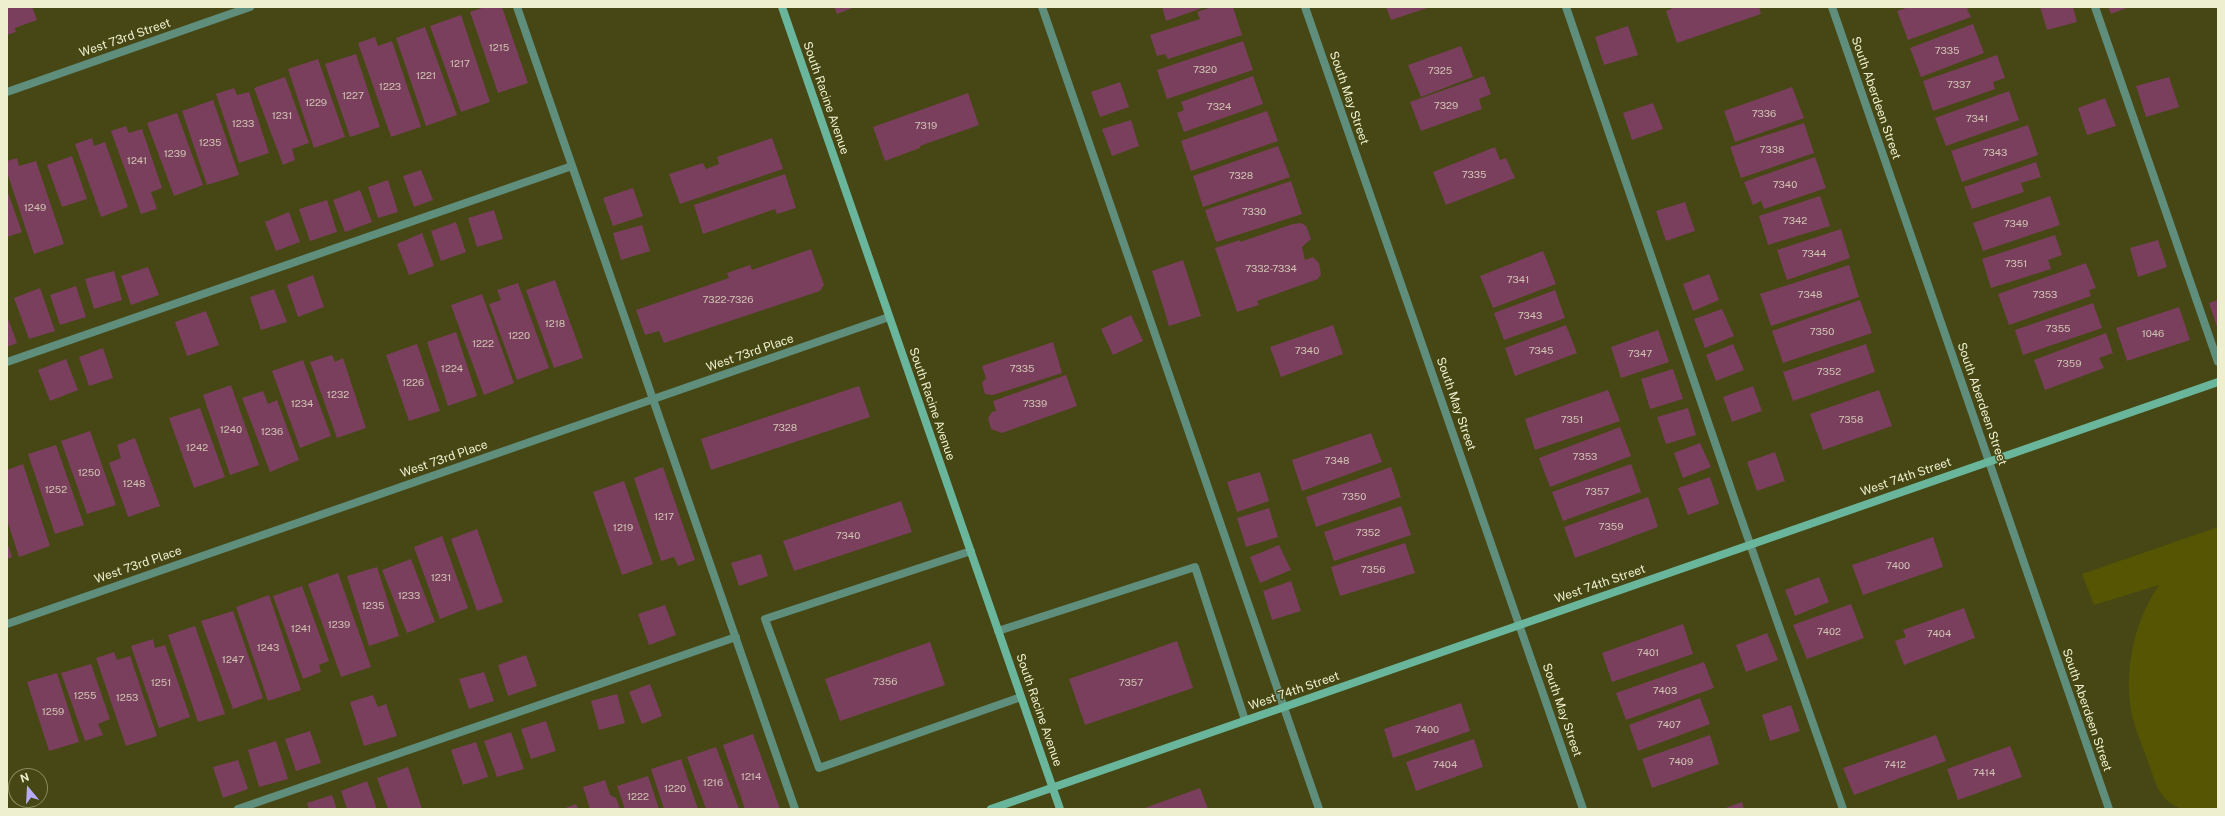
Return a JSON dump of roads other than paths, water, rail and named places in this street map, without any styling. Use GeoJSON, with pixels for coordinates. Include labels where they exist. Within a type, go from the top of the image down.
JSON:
{"type":"FeatureCollection","features":[{"type":"Feature","properties":{"kind":"street","name":"West 73rd Street"},"geometry":{"type":"LineString","coordinates":[[7,92],[250,7]]}},
{"type":"Feature","properties":{"kind":"street"},"geometry":{"type":"LineString","coordinates":[[517,7],[795,809]]}},
{"type":"Feature","properties":{"kind":"street","name":"South Racine Avenue"},"geometry":{"type":"LineString","coordinates":[[782,7],[1060,809]]}},
{"type":"Feature","properties":{"kind":"street"},"geometry":{"type":"LineString","coordinates":[[1042,7],[1319,809]]}},
{"type":"Feature","properties":{"kind":"street","name":"South May Street"},"geometry":{"type":"LineString","coordinates":[[1305,7],[1583,809]]}},
{"type":"Feature","properties":{"kind":"street"},"geometry":{"type":"LineString","coordinates":[[1566,7],[1750,545],[1843,809]]}},
{"type":"Feature","properties":{"kind":"street","name":"South Aberdeen Street"},"geometry":{"type":"LineString","coordinates":[[1832,7],[2109,809]]}},
{"type":"Feature","properties":{"kind":"street"},"geometry":{"type":"LineString","coordinates":[[2095,7],[2218,362]]}},
{"type":"Feature","properties":{"kind":"street"},"geometry":{"type":"LineString","coordinates":[[7,362],[572,166]]}},
{"type":"Feature","properties":{"kind":"street","name":"West 73rd Place"},"geometry":{"type":"LineString","coordinates":[[7,624],[890,317]]}},
{"type":"Feature","properties":{"kind":"street","name":"West 74th Street"},"geometry":{"type":"LineString","coordinates":[[991,809],[2218,382]]}},
{"type":"Feature","properties":{"kind":"street"},"geometry":{"type":"LineString","coordinates":[[971,551],[765,619],[819,768],[1021,697]]}},
{"type":"Feature","properties":{"kind":"street"},"geometry":{"type":"LineString","coordinates":[[998,630],[1195,567],[1244,720]]}},
{"type":"Feature","properties":{"kind":"street"},"geometry":{"type":"LineString","coordinates":[[238,809],[736,637]]}}]}
